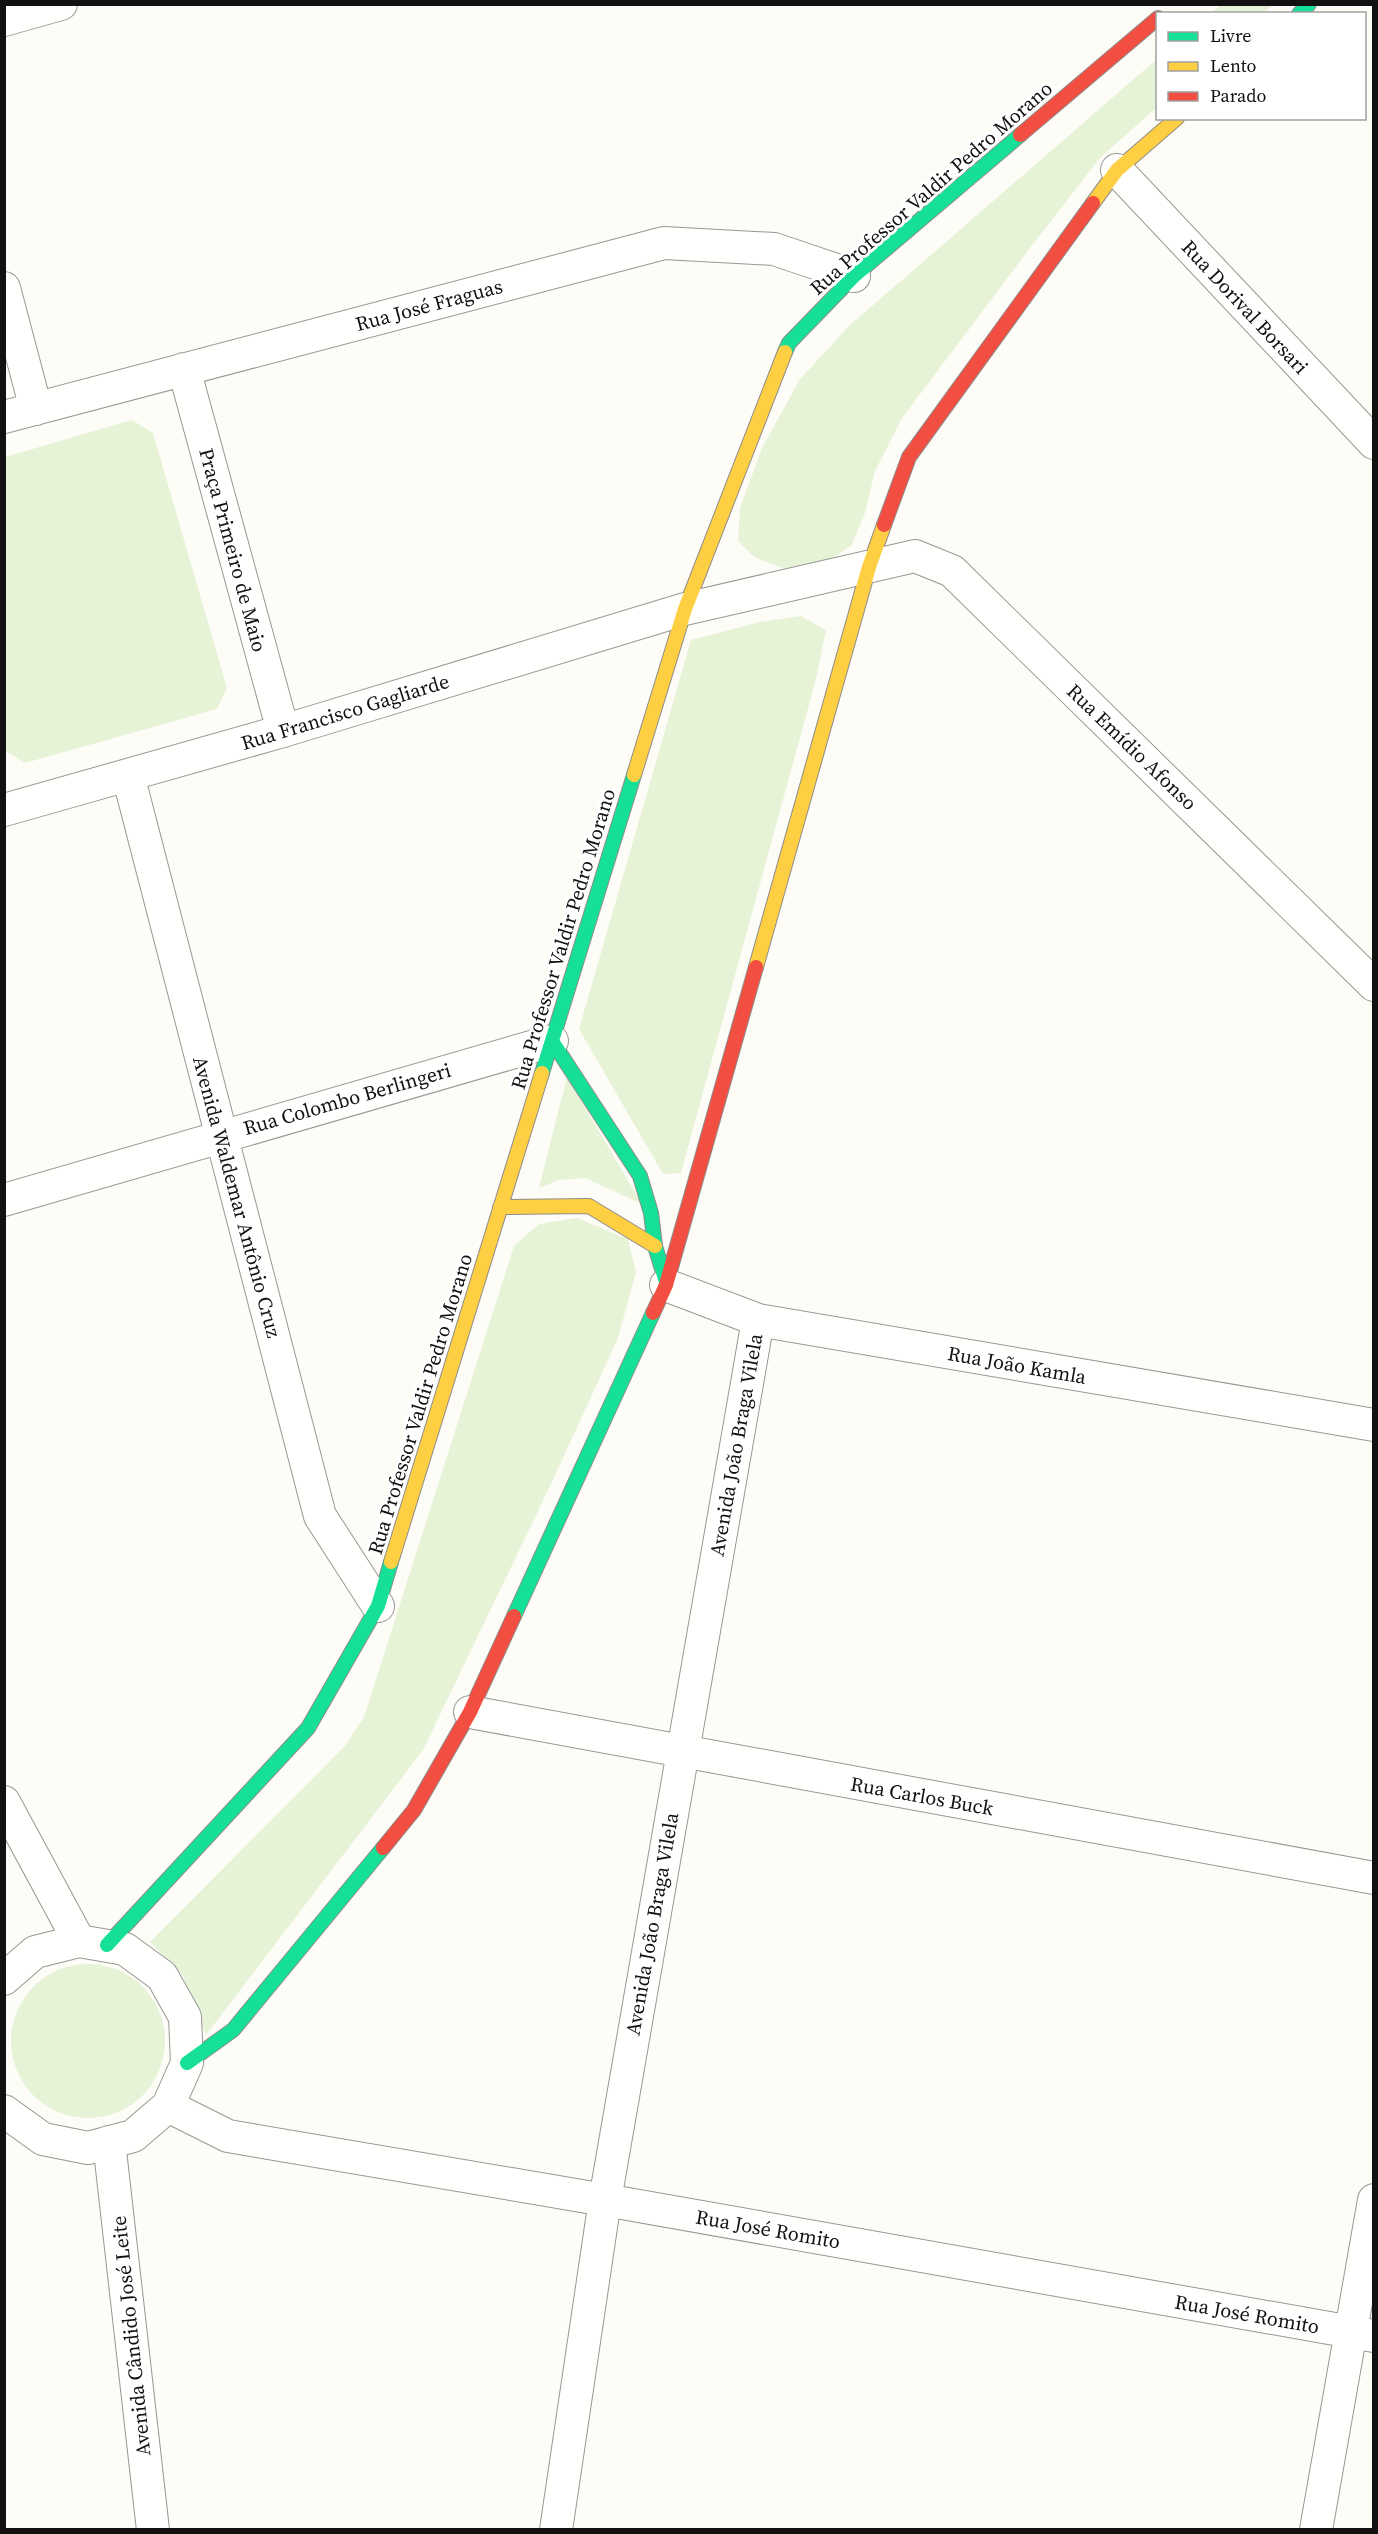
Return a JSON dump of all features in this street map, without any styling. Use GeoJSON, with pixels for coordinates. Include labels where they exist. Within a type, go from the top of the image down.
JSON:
{"type":"FeatureCollection","features":[{"type":"Feature","properties":{"kind":"street"},"geometry":{"type":"LineString","coordinates":[[4,20],[61,4]]}},
{"type":"Feature","properties":{"kind":"street","name":"Rua Professor Valdir Pedro Morano"},"geometry":{"type":"LineString","coordinates":[[93,1943],[308,1728],[378,1606],[685,609],[789,343],[855,276],[1156,20]]}},
{"type":"Feature","properties":{"kind":"street"},"geometry":{"type":"LineString","coordinates":[[187,2063],[232,2030],[414,1810],[470,1712],[666,1285],[869,567],[909,457],[1117,170],[1175,120]]}},
{"type":"Feature","properties":{"kind":"street","name":"Rua Dorival Borsari"},"geometry":{"type":"LineString","coordinates":[[1117,170],[1374,443]]}},
{"type":"Feature","properties":{"kind":"street","name":"Rua José Fraguas"},"geometry":{"type":"LineString","coordinates":[[4,417],[664,243],[774,249],[855,276]]}},
{"type":"Feature","properties":{"kind":"street"},"geometry":{"type":"LineString","coordinates":[[4,288],[36,408]]}},
{"type":"Feature","properties":{"kind":"street","name":"Praça Primeiro de Maio"},"geometry":{"type":"LineString","coordinates":[[184,369],[283,731]]}},
{"type":"Feature","properties":{"kind":"street","name":"Rua Emídio Afonso"},"geometry":{"type":"LineString","coordinates":[[685,609],[915,556],[952,571],[1374,985]]}},
{"type":"Feature","properties":{"kind":"street","name":"Rua Francisco Gagliarde"},"geometry":{"type":"LineString","coordinates":[[4,810],[283,731],[685,609]]}},
{"type":"Feature","properties":{"kind":"street","name":"Avenida Waldemar Antônio Cruz"},"geometry":{"type":"LineString","coordinates":[[128,775],[320,1516],[378,1606]]}},
{"type":"Feature","properties":{"kind":"street"},"geometry":{"type":"LineString","coordinates":[[552,1041],[640,1176],[651,1213],[655,1246],[666,1285]]}},
{"type":"Feature","properties":{"kind":"street","name":"Rua Colombo Berlingeri"},"geometry":{"type":"LineString","coordinates":[[4,1200],[552,1041]]}},
{"type":"Feature","properties":{"kind":"street"},"geometry":{"type":"LineString","coordinates":[[500,1208],[590,1206],[655,1246]]}},
{"type":"Feature","properties":{"kind":"street","name":"Rua João Kamla"},"geometry":{"type":"LineString","coordinates":[[666,1285],[758,1320],[1374,1425]]}},
{"type":"Feature","properties":{"kind":"street","name":"Avenida João Braga Vilela"},"geometry":{"type":"LineString","coordinates":[[556,2529],[605,2200],[758,1320]]}},
{"type":"Feature","properties":{"kind":"street","name":"Rua Carlos Buck"},"geometry":{"type":"LineString","coordinates":[[470,1712],[1374,1878]]}},
{"type":"Feature","properties":{"kind":"street"},"geometry":{"type":"LineString","coordinates":[[4,1802],[93,1943]]}},
{"type":"Feature","properties":{"kind":"street"},"geometry":{"type":"LineString","coordinates":[[4,1979],[35,1952],[93,1943],[126,1949],[162,1976],[185,2017],[187,2063],[168,2106],[133,2136],[88,2148],[43,2139],[4,2111]]}},
{"type":"Feature","properties":{"kind":"street","name":"Rua José Romito"},"geometry":{"type":"LineString","coordinates":[[168,2106],[228,2136],[1362,2334]]}},
{"type":"Feature","properties":{"kind":"street","name":"Avenida Cândido José Leite"},"geometry":{"type":"LineString","coordinates":[[109,2142],[153,2529]]}},
{"type":"Feature","properties":{"kind":"street"},"geometry":{"type":"LineString","coordinates":[[1316,2529],[1362,2334],[1374,2200]]}},
{"type":"Feature","properties":{"kind":"green space"},"geometry":{"type":"Polygon","coordinates":[[[1221,4],[1273,5],[1264,12],[1212,12],[1221,4]]]}},
{"type":"Feature","properties":{"kind":"green space"},"geometry":{"type":"Polygon","coordinates":[[[1156,60],[1156,108],[1100,158],[902,418],[875,471],[865,513],[851,546],[820,566],[788,570],[754,557],[738,541],[740,508],[762,448],[800,379],[849,326],[1156,60]]]}},
{"type":"Feature","properties":{"kind":"green space"},"geometry":{"type":"Polygon","coordinates":[[[132,420],[153,433],[227,688],[217,709],[25,763],[5,751],[5,457],[132,420]]]}},
{"type":"Feature","properties":{"kind":"green space"},"geometry":{"type":"Polygon","coordinates":[[[801,616],[826,630],[816,679],[681,1173],[663,1174],[579,1029],[691,640],[760,622],[801,616]]]}},
{"type":"Feature","properties":{"kind":"green space"},"geometry":{"type":"Polygon","coordinates":[[[567,1077],[642,1204],[585,1178],[559,1180],[539,1188],[567,1077]]]}},
{"type":"Feature","properties":{"kind":"green space"},"geometry":{"type":"Polygon","coordinates":[[[577,1218],[628,1239],[636,1272],[618,1338],[552,1482],[423,1750],[206,2035],[183,1976],[150,1942],[344,1747],[364,1717],[514,1246],[539,1224],[577,1218]]]}},
{"type":"Feature","properties":{"kind":"green space"},"geometry":{"type":"Polygon","coordinates":[[[88,1964],[117,1970],[131,1977],[142,1987],[152,1998],[159,2012],[165,2041],[159,2070],[152,2084],[142,2095],[131,2105],[117,2112],[88,2118],[59,2112],[45,2105],[34,2095],[24,2084],[17,2070],[11,2041],[17,2012],[24,1998],[34,1987],[45,1977],[59,1970],[88,1964]]]}},
{"type":"Feature","properties":{"kind":"traffic: fast"},"geometry":{"type":"LineString","coordinates":[[1301,12],[1309,4]]}},
{"type":"Feature","properties":{"kind":"traffic: fast"},"geometry":{"type":"LineString","coordinates":[[785,352],[789,343],[854,276],[1020,135]]}},
{"type":"Feature","properties":{"kind":"traffic: fast"},"geometry":{"type":"LineString","coordinates":[[542,1073],[634,775]]}},
{"type":"Feature","properties":{"kind":"traffic: fast"},"geometry":{"type":"LineString","coordinates":[[552,1041],[640,1176],[651,1213],[655,1246],[666,1282]]}},
{"type":"Feature","properties":{"kind":"traffic: fast"},"geometry":{"type":"LineString","coordinates":[[514,1616],[653,1313]]}},
{"type":"Feature","properties":{"kind":"traffic: fast"},"geometry":{"type":"LineString","coordinates":[[107,1945],[308,1728],[378,1606],[391,1562]]}},
{"type":"Feature","properties":{"kind":"traffic: fast"},"geometry":{"type":"LineString","coordinates":[[187,2063],[233,2030],[383,1848]]}},
{"type":"Feature","properties":{"kind":"traffic: slow"},"geometry":{"type":"LineString","coordinates":[[1093,203],[1117,170],[1175,120]]}},
{"type":"Feature","properties":{"kind":"traffic: slow"},"geometry":{"type":"LineString","coordinates":[[634,775],[685,609],[785,352]]}},
{"type":"Feature","properties":{"kind":"traffic: slow"},"geometry":{"type":"LineString","coordinates":[[756,967],[869,567],[884,525]]}},
{"type":"Feature","properties":{"kind":"traffic: slow"},"geometry":{"type":"LineString","coordinates":[[391,1562],[542,1073]]}},
{"type":"Feature","properties":{"kind":"traffic: slow"},"geometry":{"type":"LineString","coordinates":[[500,1207],[589,1206],[655,1246]]}},
{"type":"Feature","properties":{"kind":"traffic: jam"},"geometry":{"type":"LineString","coordinates":[[1020,135],[1156,20]]}},
{"type":"Feature","properties":{"kind":"traffic: jam"},"geometry":{"type":"LineString","coordinates":[[884,525],[909,457],[1093,203]]}},
{"type":"Feature","properties":{"kind":"traffic: jam"},"geometry":{"type":"LineString","coordinates":[[653,1313],[666,1285],[756,967]]}},
{"type":"Feature","properties":{"kind":"traffic: jam"},"geometry":{"type":"LineString","coordinates":[[383,1848],[414,1810],[470,1712],[514,1616]]}}]}
